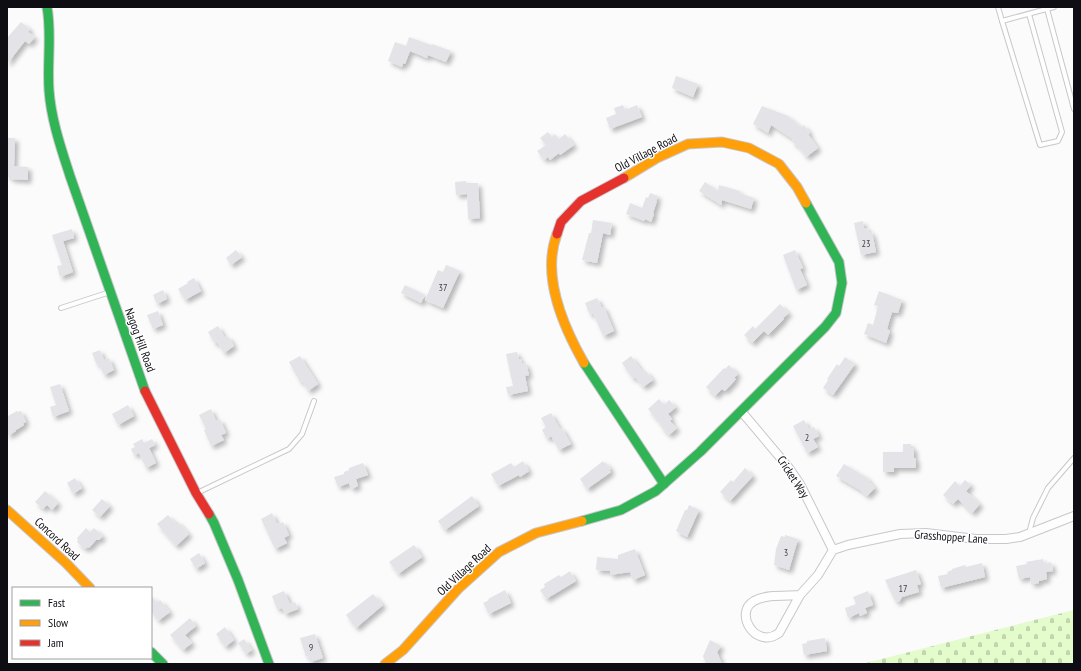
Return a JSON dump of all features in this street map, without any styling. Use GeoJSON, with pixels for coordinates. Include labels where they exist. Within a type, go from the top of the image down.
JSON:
{"type":"FeatureCollection","features":[{"type":"Feature","properties":{"kind":"street","name":"Nagog Hill Road"},"geometry":{"type":"LineString","coordinates":[[47,7],[50,22],[49,88],[51,107],[70,176],[147,394],[196,493],[214,523],[238,580],[269,664]]}},
{"type":"Feature","properties":{"kind":"street","name":"Old Village Road"},"geometry":{"type":"LineString","coordinates":[[385,664],[403,650],[458,589],[499,552],[536,533],[621,510],[656,491],[664,484],[700,452],[795,358],[825,327],[836,313],[842,283],[839,262],[797,187],[779,164],[749,148],[722,142],[688,144],[657,158],[612,185],[581,201],[561,222],[552,246],[552,276],[556,299],[572,342],[590,374],[664,484]]}},
{"type":"Feature","properties":{"kind":"street","name":"Cricket Way"},"geometry":{"type":"LineString","coordinates":[[741,411],[789,468],[807,498],[833,550]]}},
{"type":"Feature","properties":{"kind":"street","name":"Concord Road"},"geometry":{"type":"LineString","coordinates":[[7,510],[66,562],[89,587]]}},
{"type":"Feature","properties":{"kind":"street","name":"Grasshopper Lane"},"geometry":{"type":"LineString","coordinates":[[833,550],[848,545],[900,534],[936,534],[992,540],[1020,537],[1074,516]]}},
{"type":"Feature","properties":{"kind":"street"},"geometry":{"type":"LineString","coordinates":[[800,595],[760,598],[752,602],[748,607],[746,616],[748,624],[760,637],[773,637],[779,633],[800,595],[818,575],[833,550]]}},
{"type":"Feature","properties":{"kind":"street"},"geometry":{"type":"LineString","coordinates":[[152,653],[163,664]]}},
{"type":"Feature","properties":{"kind":"lane"},"geometry":{"type":"LineString","coordinates":[[998,7],[1040,145],[1058,141],[1062,132],[1029,14]]}},
{"type":"Feature","properties":{"kind":"lane"},"geometry":{"type":"LineString","coordinates":[[1002,21],[1054,7]]}},
{"type":"Feature","properties":{"kind":"lane"},"geometry":{"type":"LineString","coordinates":[[1047,9],[1074,109]]}},
{"type":"Feature","properties":{"kind":"lane"},"geometry":{"type":"LineString","coordinates":[[61,308],[110,292]]}},
{"type":"Feature","properties":{"kind":"lane"},"geometry":{"type":"LineString","coordinates":[[196,493],[289,449],[302,434],[314,401]]}},
{"type":"Feature","properties":{"kind":"lane"},"geometry":{"type":"LineString","coordinates":[[1029,533],[1033,518],[1048,488],[1074,458]]}},
{"type":"Feature","properties":{"kind":"green space"},"geometry":{"type":"Polygon","coordinates":[[[1074,610],[1074,664],[862,664],[1074,610]]]}},
{"type":"Feature","properties":{"kind":"building"},"geometry":{"type":"Polygon","coordinates":[[[21,22],[30,29],[28,32],[35,37],[29,44],[25,41],[7,64],[7,38],[21,22]]]}},
{"type":"Feature","properties":{"kind":"building"},"geometry":{"type":"Polygon","coordinates":[[[409,37],[451,51],[446,62],[428,55],[427,58],[410,51],[405,64],[403,63],[402,67],[388,61],[395,42],[406,46],[409,37]]]}},
{"type":"Feature","properties":{"kind":"building"},"geometry":{"type":"Polygon","coordinates":[[[676,76],[698,84],[693,97],[672,88],[676,76]]]}},
{"type":"Feature","properties":{"kind":"building"},"geometry":{"type":"Polygon","coordinates":[[[623,105],[625,110],[637,105],[642,117],[610,129],[606,118],[616,114],[614,108],[623,105]]]}},
{"type":"Feature","properties":{"kind":"building"},"geometry":{"type":"Polygon","coordinates":[[[762,106],[788,116],[801,127],[804,125],[810,133],[808,134],[818,148],[806,157],[798,146],[792,142],[793,139],[771,125],[768,133],[753,124],[762,106]]]}},
{"type":"Feature","properties":{"kind":"building"},"geometry":{"type":"Polygon","coordinates":[[[548,132],[552,137],[555,134],[559,139],[565,134],[574,145],[550,160],[548,157],[544,160],[537,151],[546,145],[540,138],[548,132]]]}},
{"type":"Feature","properties":{"kind":"building"},"geometry":{"type":"Polygon","coordinates":[[[7,138],[15,138],[14,166],[28,167],[28,180],[11,179],[11,177],[7,177],[7,138]]]}},
{"type":"Feature","properties":{"kind":"building"},"geometry":{"type":"Polygon","coordinates":[[[466,181],[466,183],[478,183],[480,218],[468,219],[467,194],[456,195],[455,182],[466,181]]]}},
{"type":"Feature","properties":{"kind":"building"},"geometry":{"type":"Polygon","coordinates":[[[705,182],[718,191],[719,185],[740,191],[739,193],[754,198],[751,209],[722,200],[721,205],[699,191],[705,182]]]}},
{"type":"Feature","properties":{"kind":"building"},"geometry":{"type":"Polygon","coordinates":[[[650,193],[658,196],[651,222],[626,214],[630,203],[642,208],[646,197],[648,198],[650,193]]]}},
{"type":"Feature","properties":{"kind":"building"},"geometry":{"type":"Polygon","coordinates":[[[593,220],[612,223],[610,235],[603,233],[597,263],[582,260],[589,233],[591,233],[593,220]]]}},
{"type":"Feature","properties":{"kind":"building"},"geometry":{"type":"Polygon","coordinates":[[[863,221],[864,228],[868,228],[869,233],[872,232],[876,252],[861,255],[854,223],[863,221]]]}},
{"type":"Feature","properties":{"kind":"building"},"geometry":{"type":"Polygon","coordinates":[[[72,229],[74,238],[63,241],[73,272],[60,277],[57,266],[62,265],[52,235],[72,229]]]}},
{"type":"Feature","properties":{"kind":"building"},"geometry":{"type":"Polygon","coordinates":[[[236,250],[242,257],[231,265],[226,258],[236,250]]]}},
{"type":"Feature","properties":{"kind":"building"},"geometry":{"type":"Polygon","coordinates":[[[795,250],[803,268],[800,269],[807,285],[796,290],[783,255],[795,250]]]}},
{"type":"Feature","properties":{"kind":"building"},"geometry":{"type":"Polygon","coordinates":[[[446,265],[460,271],[443,308],[425,300],[438,270],[443,272],[446,265]]]}},
{"type":"Feature","properties":{"kind":"building"},"geometry":{"type":"Polygon","coordinates":[[[194,278],[201,291],[185,300],[178,289],[194,278]]]}},
{"type":"Feature","properties":{"kind":"building"},"geometry":{"type":"Polygon","coordinates":[[[405,285],[425,295],[421,303],[401,293],[405,285]]]}},
{"type":"Feature","properties":{"kind":"building"},"geometry":{"type":"Polygon","coordinates":[[[163,290],[167,299],[157,304],[153,295],[163,290]]]}},
{"type":"Feature","properties":{"kind":"building"},"geometry":{"type":"Polygon","coordinates":[[[879,291],[902,300],[898,313],[892,312],[887,329],[890,331],[886,343],[864,334],[868,323],[873,325],[878,306],[874,305],[879,291]]]}},
{"type":"Feature","properties":{"kind":"building"},"geometry":{"type":"Polygon","coordinates":[[[597,298],[602,308],[604,307],[614,331],[603,336],[593,313],[590,315],[585,303],[597,298]]]}},
{"type":"Feature","properties":{"kind":"building"},"geometry":{"type":"Polygon","coordinates":[[[780,304],[789,313],[768,335],[764,331],[752,343],[744,335],[753,326],[755,329],[780,304]]]}},
{"type":"Feature","properties":{"kind":"building"},"geometry":{"type":"Polygon","coordinates":[[[158,311],[163,325],[153,329],[147,315],[158,311]]]}},
{"type":"Feature","properties":{"kind":"building"},"geometry":{"type":"Polygon","coordinates":[[[218,326],[225,338],[228,336],[234,346],[224,353],[217,342],[215,344],[208,332],[218,326]]]}},
{"type":"Feature","properties":{"kind":"building"},"geometry":{"type":"Polygon","coordinates":[[[100,350],[104,360],[109,358],[114,370],[104,375],[99,364],[97,365],[92,353],[100,350]]]}},
{"type":"Feature","properties":{"kind":"building"},"geometry":{"type":"Polygon","coordinates":[[[517,352],[522,364],[526,363],[529,375],[525,376],[528,391],[508,395],[506,387],[513,386],[506,354],[517,352]]]}},
{"type":"Feature","properties":{"kind":"building"},"geometry":{"type":"Polygon","coordinates":[[[300,356],[318,384],[308,391],[302,381],[300,382],[289,362],[300,356]]]}},
{"type":"Feature","properties":{"kind":"building"},"geometry":{"type":"Polygon","coordinates":[[[631,356],[643,372],[646,371],[653,380],[643,387],[635,377],[633,379],[622,363],[631,356]]]}},
{"type":"Feature","properties":{"kind":"building"},"geometry":{"type":"Polygon","coordinates":[[[845,357],[855,364],[833,395],[823,388],[837,364],[839,366],[845,357]]]}},
{"type":"Feature","properties":{"kind":"building"},"geometry":{"type":"Polygon","coordinates":[[[729,365],[738,374],[734,378],[736,379],[725,391],[722,389],[715,396],[706,387],[724,368],[725,369],[729,365]]]}},
{"type":"Feature","properties":{"kind":"building"},"geometry":{"type":"Polygon","coordinates":[[[60,384],[69,411],[53,417],[50,407],[56,405],[50,387],[60,384]]]}},
{"type":"Feature","properties":{"kind":"building"},"geometry":{"type":"Polygon","coordinates":[[[659,399],[664,405],[669,400],[676,407],[668,414],[672,419],[670,421],[677,428],[669,435],[648,409],[659,399]]]}},
{"type":"Feature","properties":{"kind":"building"},"geometry":{"type":"Polygon","coordinates":[[[128,405],[134,416],[118,425],[112,414],[128,405]]]}},
{"type":"Feature","properties":{"kind":"building"},"geometry":{"type":"Polygon","coordinates":[[[211,409],[216,421],[220,419],[226,433],[221,435],[224,440],[211,446],[204,430],[206,429],[199,415],[211,409]]]}},
{"type":"Feature","properties":{"kind":"building"},"geometry":{"type":"Polygon","coordinates":[[[17,411],[21,411],[26,422],[23,423],[24,425],[16,431],[7,436],[7,414],[8,416],[17,411]]]}},
{"type":"Feature","properties":{"kind":"building"},"geometry":{"type":"Polygon","coordinates":[[[551,413],[571,444],[559,450],[551,436],[547,439],[542,430],[546,427],[541,418],[551,413]]]}},
{"type":"Feature","properties":{"kind":"building"},"geometry":{"type":"Polygon","coordinates":[[[804,420],[809,429],[814,427],[819,436],[813,439],[818,447],[807,453],[793,426],[804,420]]]}},
{"type":"Feature","properties":{"kind":"building"},"geometry":{"type":"Polygon","coordinates":[[[142,439],[144,443],[152,439],[155,445],[149,448],[156,463],[146,468],[139,453],[134,455],[131,449],[135,447],[133,444],[142,439]]]}},
{"type":"Feature","properties":{"kind":"building"},"geometry":{"type":"Polygon","coordinates":[[[903,444],[911,444],[911,448],[914,448],[916,468],[894,468],[894,472],[883,472],[883,452],[903,452],[903,444]]]}},
{"type":"Feature","properties":{"kind":"building"},"geometry":{"type":"Polygon","coordinates":[[[523,461],[529,471],[520,477],[519,475],[498,486],[491,474],[511,463],[514,467],[523,461]]]}},
{"type":"Feature","properties":{"kind":"building"},"geometry":{"type":"Polygon","coordinates":[[[603,461],[611,469],[609,470],[611,472],[587,489],[580,479],[603,461]]]}},
{"type":"Feature","properties":{"kind":"building"},"geometry":{"type":"Polygon","coordinates":[[[363,463],[368,475],[356,479],[358,486],[351,489],[349,483],[338,487],[334,477],[344,474],[344,472],[349,470],[349,468],[363,463]]]}},
{"type":"Feature","properties":{"kind":"building"},"geometry":{"type":"Polygon","coordinates":[[[844,464],[866,477],[875,488],[867,496],[860,490],[836,476],[844,464]]]}},
{"type":"Feature","properties":{"kind":"building"},"geometry":{"type":"Polygon","coordinates":[[[745,468],[753,476],[730,501],[720,492],[731,480],[733,482],[745,468]]]}},
{"type":"Feature","properties":{"kind":"building"},"geometry":{"type":"Polygon","coordinates":[[[75,478],[82,488],[73,494],[67,483],[75,478]]]}},
{"type":"Feature","properties":{"kind":"building"},"geometry":{"type":"Polygon","coordinates":[[[965,480],[971,485],[966,491],[980,504],[972,513],[958,499],[953,504],[943,495],[955,481],[960,486],[965,480]]]}},
{"type":"Feature","properties":{"kind":"building"},"geometry":{"type":"Polygon","coordinates":[[[45,491],[58,503],[52,510],[47,505],[43,509],[35,502],[45,491]]]}},
{"type":"Feature","properties":{"kind":"building"},"geometry":{"type":"Polygon","coordinates":[[[472,496],[479,506],[445,530],[438,521],[472,496]]]}},
{"type":"Feature","properties":{"kind":"building"},"geometry":{"type":"Polygon","coordinates":[[[102,499],[110,506],[100,517],[92,510],[102,499]]]}},
{"type":"Feature","properties":{"kind":"building"},"geometry":{"type":"Polygon","coordinates":[[[689,505],[699,510],[687,537],[676,531],[685,510],[687,510],[689,505]]]}},
{"type":"Feature","properties":{"kind":"building"},"geometry":{"type":"Polygon","coordinates":[[[272,513],[277,524],[283,522],[289,535],[284,538],[287,543],[275,549],[261,519],[272,513]]]}},
{"type":"Feature","properties":{"kind":"building"},"geometry":{"type":"Polygon","coordinates":[[[168,515],[175,523],[177,521],[189,534],[176,546],[157,524],[168,515]]]}},
{"type":"Feature","properties":{"kind":"building"},"geometry":{"type":"Polygon","coordinates":[[[86,528],[90,532],[94,528],[103,536],[99,540],[96,540],[89,548],[88,547],[85,549],[77,542],[77,538],[86,528]]]}},
{"type":"Feature","properties":{"kind":"building"},"geometry":{"type":"Polygon","coordinates":[[[785,535],[798,539],[789,570],[774,565],[776,549],[781,536],[785,537],[785,535]]]}},
{"type":"Feature","properties":{"kind":"building"},"geometry":{"type":"Polygon","coordinates":[[[414,545],[422,557],[398,574],[389,562],[414,545]]]}},
{"type":"Feature","properties":{"kind":"building"},"geometry":{"type":"Polygon","coordinates":[[[635,549],[645,575],[633,580],[630,572],[610,575],[610,571],[596,570],[597,557],[618,559],[618,555],[635,549]]]}},
{"type":"Feature","properties":{"kind":"building"},"geometry":{"type":"Polygon","coordinates":[[[199,553],[205,563],[196,569],[190,559],[199,553]]]}},
{"type":"Feature","properties":{"kind":"building"},"geometry":{"type":"Polygon","coordinates":[[[1043,559],[1044,564],[1051,562],[1053,571],[1046,572],[1047,579],[1039,581],[1039,583],[1031,584],[1030,577],[1019,579],[1016,566],[1027,564],[1026,562],[1043,559]]]}},
{"type":"Feature","properties":{"kind":"building"},"geometry":{"type":"Polygon","coordinates":[[[982,563],[985,577],[941,588],[938,576],[948,574],[947,572],[952,569],[965,565],[966,567],[982,563]]]}},
{"type":"Feature","properties":{"kind":"building"},"geometry":{"type":"Polygon","coordinates":[[[916,570],[921,584],[917,585],[919,592],[902,597],[899,602],[895,601],[885,580],[916,570]]]}},
{"type":"Feature","properties":{"kind":"building"},"geometry":{"type":"Polygon","coordinates":[[[570,571],[576,581],[546,599],[540,590],[545,587],[544,584],[559,575],[561,577],[570,571]]]}},
{"type":"Feature","properties":{"kind":"building"},"geometry":{"type":"Polygon","coordinates":[[[505,590],[511,603],[489,614],[483,603],[505,590]]]}},
{"type":"Feature","properties":{"kind":"building"},"geometry":{"type":"Polygon","coordinates":[[[284,591],[290,604],[295,602],[298,609],[285,614],[282,608],[277,609],[272,596],[284,591]]]}},
{"type":"Feature","properties":{"kind":"building"},"geometry":{"type":"Polygon","coordinates":[[[868,591],[873,605],[865,608],[867,613],[860,616],[859,613],[848,618],[845,608],[856,604],[853,597],[868,591]]]}},
{"type":"Feature","properties":{"kind":"building"},"geometry":{"type":"Polygon","coordinates":[[[373,594],[383,605],[356,628],[346,615],[373,594]]]}},
{"type":"Feature","properties":{"kind":"building"},"geometry":{"type":"Polygon","coordinates":[[[152,596],[157,603],[160,600],[170,612],[158,621],[152,612],[152,596]]]}},
{"type":"Feature","properties":{"kind":"building"},"geometry":{"type":"Polygon","coordinates":[[[190,618],[196,626],[185,635],[192,643],[183,650],[170,635],[190,618]]]}},
{"type":"Feature","properties":{"kind":"building"},"geometry":{"type":"Polygon","coordinates":[[[225,627],[234,640],[225,647],[216,634],[225,627]]]}},
{"type":"Feature","properties":{"kind":"building"},"geometry":{"type":"Polygon","coordinates":[[[315,634],[323,658],[310,662],[308,656],[306,657],[300,638],[315,634]]]}},
{"type":"Feature","properties":{"kind":"building"},"geometry":{"type":"Polygon","coordinates":[[[825,638],[827,651],[804,655],[802,644],[807,643],[807,641],[825,638]]]}},
{"type":"Feature","properties":{"kind":"building"},"geometry":{"type":"Polygon","coordinates":[[[244,639],[252,650],[246,654],[238,643],[244,639]]]}},
{"type":"Feature","properties":{"kind":"building"},"geometry":{"type":"Polygon","coordinates":[[[710,640],[721,646],[717,652],[722,664],[706,664],[703,656],[710,640]]]}},
{"type":"Feature","properties":{"kind":"traffic: fast"},"geometry":{"type":"LineString","coordinates":[[47,7],[49,27],[49,90],[57,133],[70,176],[145,391]]}},
{"type":"Feature","properties":{"kind":"traffic: fast"},"geometry":{"type":"LineString","coordinates":[[582,521],[621,510],[656,491],[700,452],[825,327],[836,313],[842,283],[839,262],[806,203]]}},
{"type":"Feature","properties":{"kind":"traffic: fast"},"geometry":{"type":"LineString","coordinates":[[584,363],[664,484]]}},
{"type":"Feature","properties":{"kind":"traffic: fast"},"geometry":{"type":"LineString","coordinates":[[209,514],[238,580],[269,664]]}},
{"type":"Feature","properties":{"kind":"traffic: fast"},"geometry":{"type":"LineString","coordinates":[[152,653],[163,664]]}},
{"type":"Feature","properties":{"kind":"traffic: slow"},"geometry":{"type":"LineString","coordinates":[[624,178],[657,158],[688,144],[722,142],[749,148],[779,164],[797,187],[806,203]]}},
{"type":"Feature","properties":{"kind":"traffic: slow"},"geometry":{"type":"LineString","coordinates":[[557,234],[553,250],[553,284],[562,317],[584,363]]}},
{"type":"Feature","properties":{"kind":"traffic: slow"},"geometry":{"type":"LineString","coordinates":[[7,510],[66,563],[89,587]]}},
{"type":"Feature","properties":{"kind":"traffic: slow"},"geometry":{"type":"LineString","coordinates":[[385,664],[403,650],[458,589],[499,552],[536,533],[582,521]]}},
{"type":"Feature","properties":{"kind":"traffic: jam"},"geometry":{"type":"LineString","coordinates":[[557,234],[561,222],[581,201],[624,178]]}},
{"type":"Feature","properties":{"kind":"traffic: jam"},"geometry":{"type":"LineString","coordinates":[[145,391],[196,493],[209,514]]}}]}
